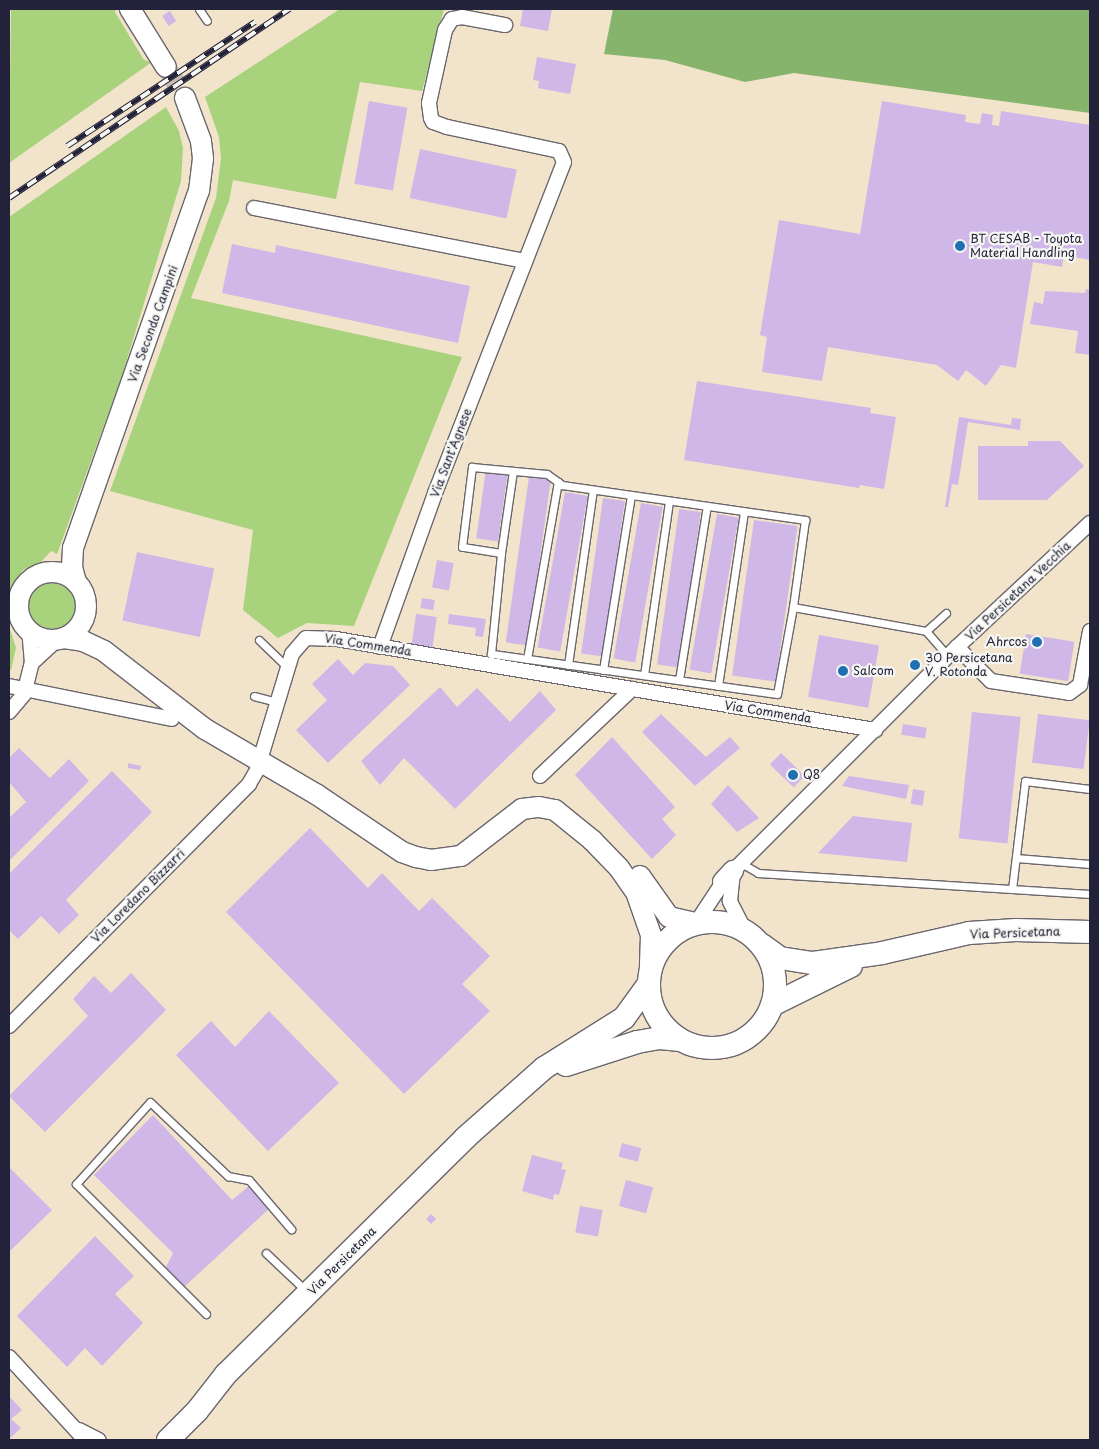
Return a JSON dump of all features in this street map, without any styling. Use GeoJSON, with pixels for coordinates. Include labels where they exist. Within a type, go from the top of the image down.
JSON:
{"type":"FeatureCollection","features":[{"type":"Feature","properties":{"kind":"main road"},"geometry":{"type":"LineString","coordinates":[[721,922],[753,937],[774,973],[772,1005],[756,1030],[734,1044],[710,1048],[680,1040],[665,1027],[654,1011],[649,976],[667,939],[696,923],[721,922]]}},
{"type":"Feature","properties":{"kind":"main road","name":"Via Persicetana"},"geometry":{"type":"LineString","coordinates":[[753,937],[780,958],[796,962],[828,962],[882,953],[970,933],[1016,930],[1090,932]]}},
{"type":"Feature","properties":{"kind":"main road","name":"Via Persicetana"},"geometry":{"type":"LineString","coordinates":[[772,1005],[882,953]]}},
{"type":"Feature","properties":{"kind":"main road","name":"Via Persicetana"},"geometry":{"type":"LineString","coordinates":[[168,1440],[197,1411],[226,1374],[458,1145],[522,1087],[565,1053],[624,1018],[649,976]]}},
{"type":"Feature","properties":{"kind":"main road","name":"Via Persicetana"},"geometry":{"type":"LineString","coordinates":[[522,1087],[573,1062],[612,1048],[660,1038],[680,1040]]}},
{"type":"Feature","properties":{"kind":"street"},"geometry":{"type":"LineString","coordinates":[[130,9],[166,67]]}},
{"type":"Feature","properties":{"kind":"street","name":"Via Sant'Agnese"},"geometry":{"type":"LineString","coordinates":[[380,647],[413,553],[561,171],[563,156],[559,151],[433,122],[429,111],[443,40],[452,19],[462,17],[505,25]]}},
{"type":"Feature","properties":{"kind":"street","name":"Via Secondo Campini"},"geometry":{"type":"LineString","coordinates":[[76,582],[72,567],[73,548],[199,191],[203,158],[201,141],[185,98]]}},
{"type":"Feature","properties":{"kind":"street"},"geometry":{"type":"LineString","coordinates":[[254,208],[525,261]]}},
{"type":"Feature","properties":{"kind":"street","name":"Via Persicetana Vecchia"},"geometry":{"type":"LineString","coordinates":[[696,923],[732,872],[953,652],[1090,523]]}},
{"type":"Feature","properties":{"kind":"street","name":"Via Secondo Campini"},"geometry":{"type":"LineString","coordinates":[[40,574],[60,563],[73,548]]}},
{"type":"Feature","properties":{"kind":"street"},"geometry":{"type":"LineString","coordinates":[[9,712],[25,690],[32,662],[29,631],[19,615],[20,595],[24,586],[40,574],[59,572],[76,582],[82,590],[91,633],[104,651]]}},
{"type":"Feature","properties":{"kind":"street"},"geometry":{"type":"LineString","coordinates":[[32,662],[78,627],[86,611]]}},
{"type":"Feature","properties":{"kind":"street"},"geometry":{"type":"LineString","coordinates":[[29,631],[44,639],[83,641],[104,651],[197,724],[316,794],[414,844],[439,847],[463,840],[512,800],[535,793],[560,797],[591,822],[636,870],[669,917],[696,923]]}},
{"type":"Feature","properties":{"kind":"street"},"geometry":{"type":"LineString","coordinates":[[953,652],[991,681],[1069,693],[1076,691],[1082,678],[1090,631]]}},
{"type":"Feature","properties":{"kind":"street","name":"Via Commenda"},"geometry":{"type":"LineString","coordinates":[[260,761],[287,667],[297,645],[306,638],[317,637],[875,730]]}},
{"type":"Feature","properties":{"kind":"street"},"geometry":{"type":"LineString","coordinates":[[9,686],[172,719]]}},
{"type":"Feature","properties":{"kind":"street"},"geometry":{"type":"LineString","coordinates":[[540,776],[632,689]]}},
{"type":"Feature","properties":{"kind":"street","name":"Via Loredano Bizzarri"},"geometry":{"type":"LineString","coordinates":[[9,1026],[249,784],[260,761]]}},
{"type":"Feature","properties":{"kind":"street"},"geometry":{"type":"LineString","coordinates":[[316,794],[402,852],[431,860],[448,860],[468,853],[522,809],[539,807],[555,810],[606,854],[636,892],[651,935],[649,976]]}},
{"type":"Feature","properties":{"kind":"street"},"geometry":{"type":"LineString","coordinates":[[732,872],[730,901],[753,937]]}},
{"type":"Feature","properties":{"kind":"street"},"geometry":{"type":"LineString","coordinates":[[9,1358],[82,1435],[98,1440]]}},
{"type":"Feature","properties":{"kind":"lane"},"geometry":{"type":"LineString","coordinates":[[199,9],[207,20]]}},
{"type":"Feature","properties":{"kind":"lane"},"geometry":{"type":"LineString","coordinates":[[501,553],[462,548],[472,467],[547,474],[558,482],[593,490],[805,520],[793,607],[777,694],[491,654],[501,553],[513,471]]}},
{"type":"Feature","properties":{"kind":"lane"},"geometry":{"type":"LineString","coordinates":[[527,659],[558,482]]}},
{"type":"Feature","properties":{"kind":"lane"},"geometry":{"type":"LineString","coordinates":[[568,665],[593,490]]}},
{"type":"Feature","properties":{"kind":"lane"},"geometry":{"type":"LineString","coordinates":[[603,670],[631,495]]}},
{"type":"Feature","properties":{"kind":"lane"},"geometry":{"type":"LineString","coordinates":[[644,676],[669,501]]}},
{"type":"Feature","properties":{"kind":"lane"},"geometry":{"type":"LineString","coordinates":[[679,680],[707,506]]}},
{"type":"Feature","properties":{"kind":"lane"},"geometry":{"type":"LineString","coordinates":[[718,686],[744,512]]}},
{"type":"Feature","properties":{"kind":"lane"},"geometry":{"type":"LineString","coordinates":[[793,607],[926,631],[953,652]]}},
{"type":"Feature","properties":{"kind":"lane"},"geometry":{"type":"LineString","coordinates":[[926,631],[946,612]]}},
{"type":"Feature","properties":{"kind":"lane"},"geometry":{"type":"LineString","coordinates":[[259,640],[287,667]]}},
{"type":"Feature","properties":{"kind":"lane"},"geometry":{"type":"LineString","coordinates":[[254,696],[277,702]]}},
{"type":"Feature","properties":{"kind":"lane"},"geometry":{"type":"LineString","coordinates":[[1012,889],[1025,781],[1090,789]]}},
{"type":"Feature","properties":{"kind":"lane"},"geometry":{"type":"LineString","coordinates":[[1016,858],[1090,864]]}},
{"type":"Feature","properties":{"kind":"lane"},"geometry":{"type":"LineString","coordinates":[[732,872],[1090,894]]}},
{"type":"Feature","properties":{"kind":"lane"},"geometry":{"type":"LineString","coordinates":[[206,1314],[76,1184],[150,1102],[228,1176],[249,1180],[291,1229]]}},
{"type":"Feature","properties":{"kind":"lane"},"geometry":{"type":"LineString","coordinates":[[266,1253],[309,1293]]}},
{"type":"Feature","properties":{"kind":"green space"},"geometry":{"type":"Polygon","coordinates":[[[11,9],[116,9],[115,12],[144,60],[152,62],[9,163],[11,9]]]}},
{"type":"Feature","properties":{"kind":"green space"},"geometry":{"type":"Polygon","coordinates":[[[340,9],[444,9],[422,91],[360,82],[336,199],[233,180],[229,201],[191,298],[462,357],[354,626],[307,623],[278,638],[243,610],[253,530],[110,491],[216,198],[221,158],[219,137],[205,97],[340,9]]]}},
{"type":"Feature","properties":{"kind":"green space"},"geometry":{"type":"Polygon","coordinates":[[[613,9],[1090,9],[1090,113],[794,73],[745,82],[665,60],[604,54],[613,9]]]}},
{"type":"Feature","properties":{"kind":"green space"},"geometry":{"type":"Polygon","coordinates":[[[166,107],[179,131],[183,148],[181,181],[122,376],[57,554],[51,551],[41,562],[23,570],[9,590],[9,217],[166,107]]]}},
{"type":"Feature","properties":{"kind":"green space"},"geometry":{"type":"Polygon","coordinates":[[[52,583],[65,587],[71,593],[75,606],[71,619],[65,625],[52,629],[39,625],[33,619],[29,606],[33,593],[39,587],[52,583]]]}},
{"type":"Feature","properties":{"kind":"green space"},"geometry":{"type":"Polygon","coordinates":[[[9,626],[16,648],[11,670],[9,670],[9,626]]]}},
{"type":"Feature","properties":{"kind":"building"},"geometry":{"type":"Polygon","coordinates":[[[523,9],[552,9],[548,31],[520,26],[523,9]]]}},
{"type":"Feature","properties":{"kind":"building"},"geometry":{"type":"Polygon","coordinates":[[[170,11],[176,21],[168,26],[162,16],[170,11]]]}},
{"type":"Feature","properties":{"kind":"building"},"geometry":{"type":"Polygon","coordinates":[[[537,57],[576,64],[570,94],[538,88],[539,81],[533,80],[537,57]]]}},
{"type":"Feature","properties":{"kind":"building"},"geometry":{"type":"Polygon","coordinates":[[[369,101],[407,108],[393,190],[354,184],[369,101]]]}},
{"type":"Feature","properties":{"kind":"building"},"geometry":{"type":"Polygon","coordinates":[[[882,101],[966,115],[965,122],[980,124],[982,113],[993,115],[992,125],[999,126],[1001,111],[1090,125],[1090,260],[1064,255],[1062,267],[1033,262],[1016,368],[1001,365],[986,386],[966,370],[958,381],[937,365],[828,347],[822,381],[762,372],[767,337],[760,335],[779,220],[860,234],[882,101]]]}},
{"type":"Feature","properties":{"kind":"building"},"geometry":{"type":"Polygon","coordinates":[[[420,149],[517,170],[506,218],[410,198],[420,149]]]}},
{"type":"Feature","properties":{"kind":"building"},"geometry":{"type":"Polygon","coordinates":[[[232,244],[275,253],[276,245],[470,286],[458,343],[222,293],[232,244]]]}},
{"type":"Feature","properties":{"kind":"building"},"geometry":{"type":"Polygon","coordinates":[[[1086,289],[1090,290],[1090,355],[1075,353],[1078,331],[1030,324],[1034,302],[1043,304],[1045,291],[1085,293],[1086,289]]]}},
{"type":"Feature","properties":{"kind":"building"},"geometry":{"type":"Polygon","coordinates":[[[697,381],[871,408],[870,413],[896,417],[884,489],[860,485],[859,488],[684,460],[697,381]]]}},
{"type":"Feature","properties":{"kind":"building"},"geometry":{"type":"Polygon","coordinates":[[[959,417],[1011,425],[1012,418],[1021,419],[1020,430],[968,422],[958,485],[952,484],[948,507],[945,507],[959,417]]]}},
{"type":"Feature","properties":{"kind":"building"},"geometry":{"type":"Polygon","coordinates":[[[1028,441],[1060,441],[1084,466],[1047,500],[978,500],[978,446],[1028,446],[1028,441]]]}},
{"type":"Feature","properties":{"kind":"building"},"geometry":{"type":"Polygon","coordinates":[[[486,469],[508,472],[498,541],[476,538],[486,469]]]}},
{"type":"Feature","properties":{"kind":"building"},"geometry":{"type":"Polygon","coordinates":[[[529,477],[551,480],[528,645],[506,642],[529,477]]]}},
{"type":"Feature","properties":{"kind":"building"},"geometry":{"type":"Polygon","coordinates":[[[565,492],[588,496],[560,652],[538,648],[565,492]]]}},
{"type":"Feature","properties":{"kind":"building"},"geometry":{"type":"Polygon","coordinates":[[[603,498],[625,501],[603,657],[581,653],[603,498]]]}},
{"type":"Feature","properties":{"kind":"building"},"geometry":{"type":"Polygon","coordinates":[[[641,503],[663,507],[635,662],[614,659],[641,503]]]}},
{"type":"Feature","properties":{"kind":"building"},"geometry":{"type":"Polygon","coordinates":[[[679,509],[701,512],[679,668],[657,664],[679,509]]]}},
{"type":"Feature","properties":{"kind":"building"},"geometry":{"type":"Polygon","coordinates":[[[717,514],[739,518],[711,673],[690,670],[717,514]]]}},
{"type":"Feature","properties":{"kind":"building"},"geometry":{"type":"Polygon","coordinates":[[[754,520],[798,526],[776,682],[732,675],[754,520]]]}},
{"type":"Feature","properties":{"kind":"building"},"geometry":{"type":"Polygon","coordinates":[[[137,552],[214,568],[200,637],[122,620],[137,552]]]}},
{"type":"Feature","properties":{"kind":"building"},"geometry":{"type":"Polygon","coordinates":[[[437,560],[454,563],[449,591],[432,588],[437,560]]]}},
{"type":"Feature","properties":{"kind":"building"},"geometry":{"type":"Polygon","coordinates":[[[422,598],[435,600],[433,610],[420,608],[422,598]]]}},
{"type":"Feature","properties":{"kind":"building"},"geometry":{"type":"Polygon","coordinates":[[[416,614],[437,617],[432,649],[412,646],[416,614]]]}},
{"type":"Feature","properties":{"kind":"building"},"geometry":{"type":"Polygon","coordinates":[[[449,614],[486,619],[483,637],[475,636],[476,628],[448,624],[449,614]]]}},
{"type":"Feature","properties":{"kind":"building"},"geometry":{"type":"Polygon","coordinates":[[[1026,634],[1074,642],[1068,681],[1020,674],[1026,634]]]}},
{"type":"Feature","properties":{"kind":"building","name":"Salcom"},"geometry":{"type":"Polygon","coordinates":[[[819,635],[879,646],[868,708],[808,697],[819,635]]]}},
{"type":"Feature","properties":{"kind":"building"},"geometry":{"type":"Polygon","coordinates":[[[338,659],[353,675],[365,663],[393,666],[410,685],[328,763],[296,730],[327,700],[312,684],[338,659]]]}},
{"type":"Feature","properties":{"kind":"building"},"geometry":{"type":"Polygon","coordinates":[[[440,687],[457,707],[477,688],[510,722],[540,691],[556,710],[455,809],[404,758],[380,785],[361,761],[440,687]]]}},
{"type":"Feature","properties":{"kind":"building"},"geometry":{"type":"Polygon","coordinates":[[[972,712],[1021,717],[1007,843],[959,838],[972,712]]]}},
{"type":"Feature","properties":{"kind":"building"},"geometry":{"type":"Polygon","coordinates":[[[661,714],[706,757],[730,737],[740,748],[695,786],[642,732],[661,714]]]}},
{"type":"Feature","properties":{"kind":"building"},"geometry":{"type":"Polygon","coordinates":[[[1038,714],[1090,720],[1084,769],[1032,763],[1038,714]]]}},
{"type":"Feature","properties":{"kind":"building"},"geometry":{"type":"Polygon","coordinates":[[[903,724],[927,728],[925,739],[901,735],[903,724]]]}},
{"type":"Feature","properties":{"kind":"building"},"geometry":{"type":"Polygon","coordinates":[[[612,737],[675,807],[662,819],[676,835],[652,859],[575,775],[612,737]]]}},
{"type":"Feature","properties":{"kind":"building"},"geometry":{"type":"Polygon","coordinates":[[[19,748],[50,778],[69,759],[89,781],[9,861],[9,818],[26,802],[9,782],[9,758],[19,748]]]}},
{"type":"Feature","properties":{"kind":"building"},"geometry":{"type":"Polygon","coordinates":[[[781,753],[805,776],[794,787],[770,765],[781,753]]]}},
{"type":"Feature","properties":{"kind":"building"},"geometry":{"type":"Polygon","coordinates":[[[128,763],[141,766],[140,770],[128,768],[128,763]]]}},
{"type":"Feature","properties":{"kind":"building"},"geometry":{"type":"Polygon","coordinates":[[[112,771],[152,812],[66,900],[79,915],[59,934],[41,916],[18,939],[9,930],[9,874],[112,771]]]}},
{"type":"Feature","properties":{"kind":"building"},"geometry":{"type":"Polygon","coordinates":[[[849,776],[909,785],[906,799],[842,786],[849,776]]]}},
{"type":"Feature","properties":{"kind":"building"},"geometry":{"type":"Polygon","coordinates":[[[728,785],[759,818],[737,832],[711,804],[728,785]]]}},
{"type":"Feature","properties":{"kind":"building"},"geometry":{"type":"Polygon","coordinates":[[[913,789],[925,791],[923,806],[911,804],[913,789]]]}},
{"type":"Feature","properties":{"kind":"building"},"geometry":{"type":"Polygon","coordinates":[[[853,816],[912,823],[907,862],[818,853],[853,816]]]}},
{"type":"Feature","properties":{"kind":"building"},"geometry":{"type":"Polygon","coordinates":[[[310,828],[368,888],[382,873],[419,911],[432,898],[490,956],[462,984],[490,1011],[404,1094],[226,912],[310,828]]]}},
{"type":"Feature","properties":{"kind":"building"},"geometry":{"type":"Polygon","coordinates":[[[131,973],[166,1010],[45,1132],[9,1096],[88,1016],[73,999],[94,976],[111,993],[131,973]]]}},
{"type":"Feature","properties":{"kind":"building"},"geometry":{"type":"Polygon","coordinates":[[[269,1011],[339,1083],[268,1151],[176,1055],[211,1021],[235,1047],[269,1011]]]}},
{"type":"Feature","properties":{"kind":"building"},"geometry":{"type":"Polygon","coordinates":[[[153,1115],[232,1200],[249,1186],[271,1207],[183,1288],[166,1267],[173,1253],[94,1175],[153,1115]]]}},
{"type":"Feature","properties":{"kind":"building"},"geometry":{"type":"Polygon","coordinates":[[[622,1143],[641,1148],[638,1162],[618,1157],[622,1143]]]}},
{"type":"Feature","properties":{"kind":"building"},"geometry":{"type":"Polygon","coordinates":[[[532,1155],[563,1163],[561,1169],[566,1170],[559,1195],[554,1194],[553,1200],[522,1191],[532,1155]]]}},
{"type":"Feature","properties":{"kind":"building"},"geometry":{"type":"Polygon","coordinates":[[[9,1167],[52,1210],[9,1252],[9,1167]]]}},
{"type":"Feature","properties":{"kind":"building"},"geometry":{"type":"Polygon","coordinates":[[[626,1180],[653,1187],[646,1213],[619,1206],[626,1180]]]}},
{"type":"Feature","properties":{"kind":"building"},"geometry":{"type":"Polygon","coordinates":[[[580,1206],[603,1210],[598,1237],[575,1233],[580,1206]]]}},
{"type":"Feature","properties":{"kind":"building"},"geometry":{"type":"Polygon","coordinates":[[[431,1214],[436,1219],[431,1224],[426,1219],[431,1214]]]}},
{"type":"Feature","properties":{"kind":"building"},"geometry":{"type":"Polygon","coordinates":[[[95,1236],[134,1276],[115,1294],[143,1323],[102,1366],[85,1348],[67,1367],[17,1316],[95,1236]]]}},
{"type":"Feature","properties":{"kind":"building"},"geometry":{"type":"Polygon","coordinates":[[[9,1396],[22,1410],[11,1419],[21,1428],[9,1439],[9,1396]]]}},
{"type":"Feature","properties":{"kind":"tunnel"},"geometry":{"type":"LineString","coordinates":[[166,67],[185,98]]}},
{"type":"Feature","properties":{"kind":"railway"},"geometry":{"type":"LineString","coordinates":[[9,198],[289,9]]}},
{"type":"Feature","properties":{"kind":"railway"},"geometry":{"type":"LineString","coordinates":[[67,146],[255,22]]}},
{"type":"Feature","properties":{"kind":"place","name":"BT CESAB - Toyota Material Handling"},"geometry":{"type":"Point","coordinates":[960,246]}},
{"type":"Feature","properties":{"kind":"place","name":"Ahrcos"},"geometry":{"type":"Point","coordinates":[1037,642]}},
{"type":"Feature","properties":{"kind":"place","name":"30 Persicetana V. Rotonda"},"geometry":{"type":"Point","coordinates":[915,665]}},
{"type":"Feature","properties":{"kind":"place","name":"Salcom"},"geometry":{"type":"Point","coordinates":[843,671]}},
{"type":"Feature","properties":{"kind":"place","name":"Q8"},"geometry":{"type":"Point","coordinates":[793,775]}}]}
